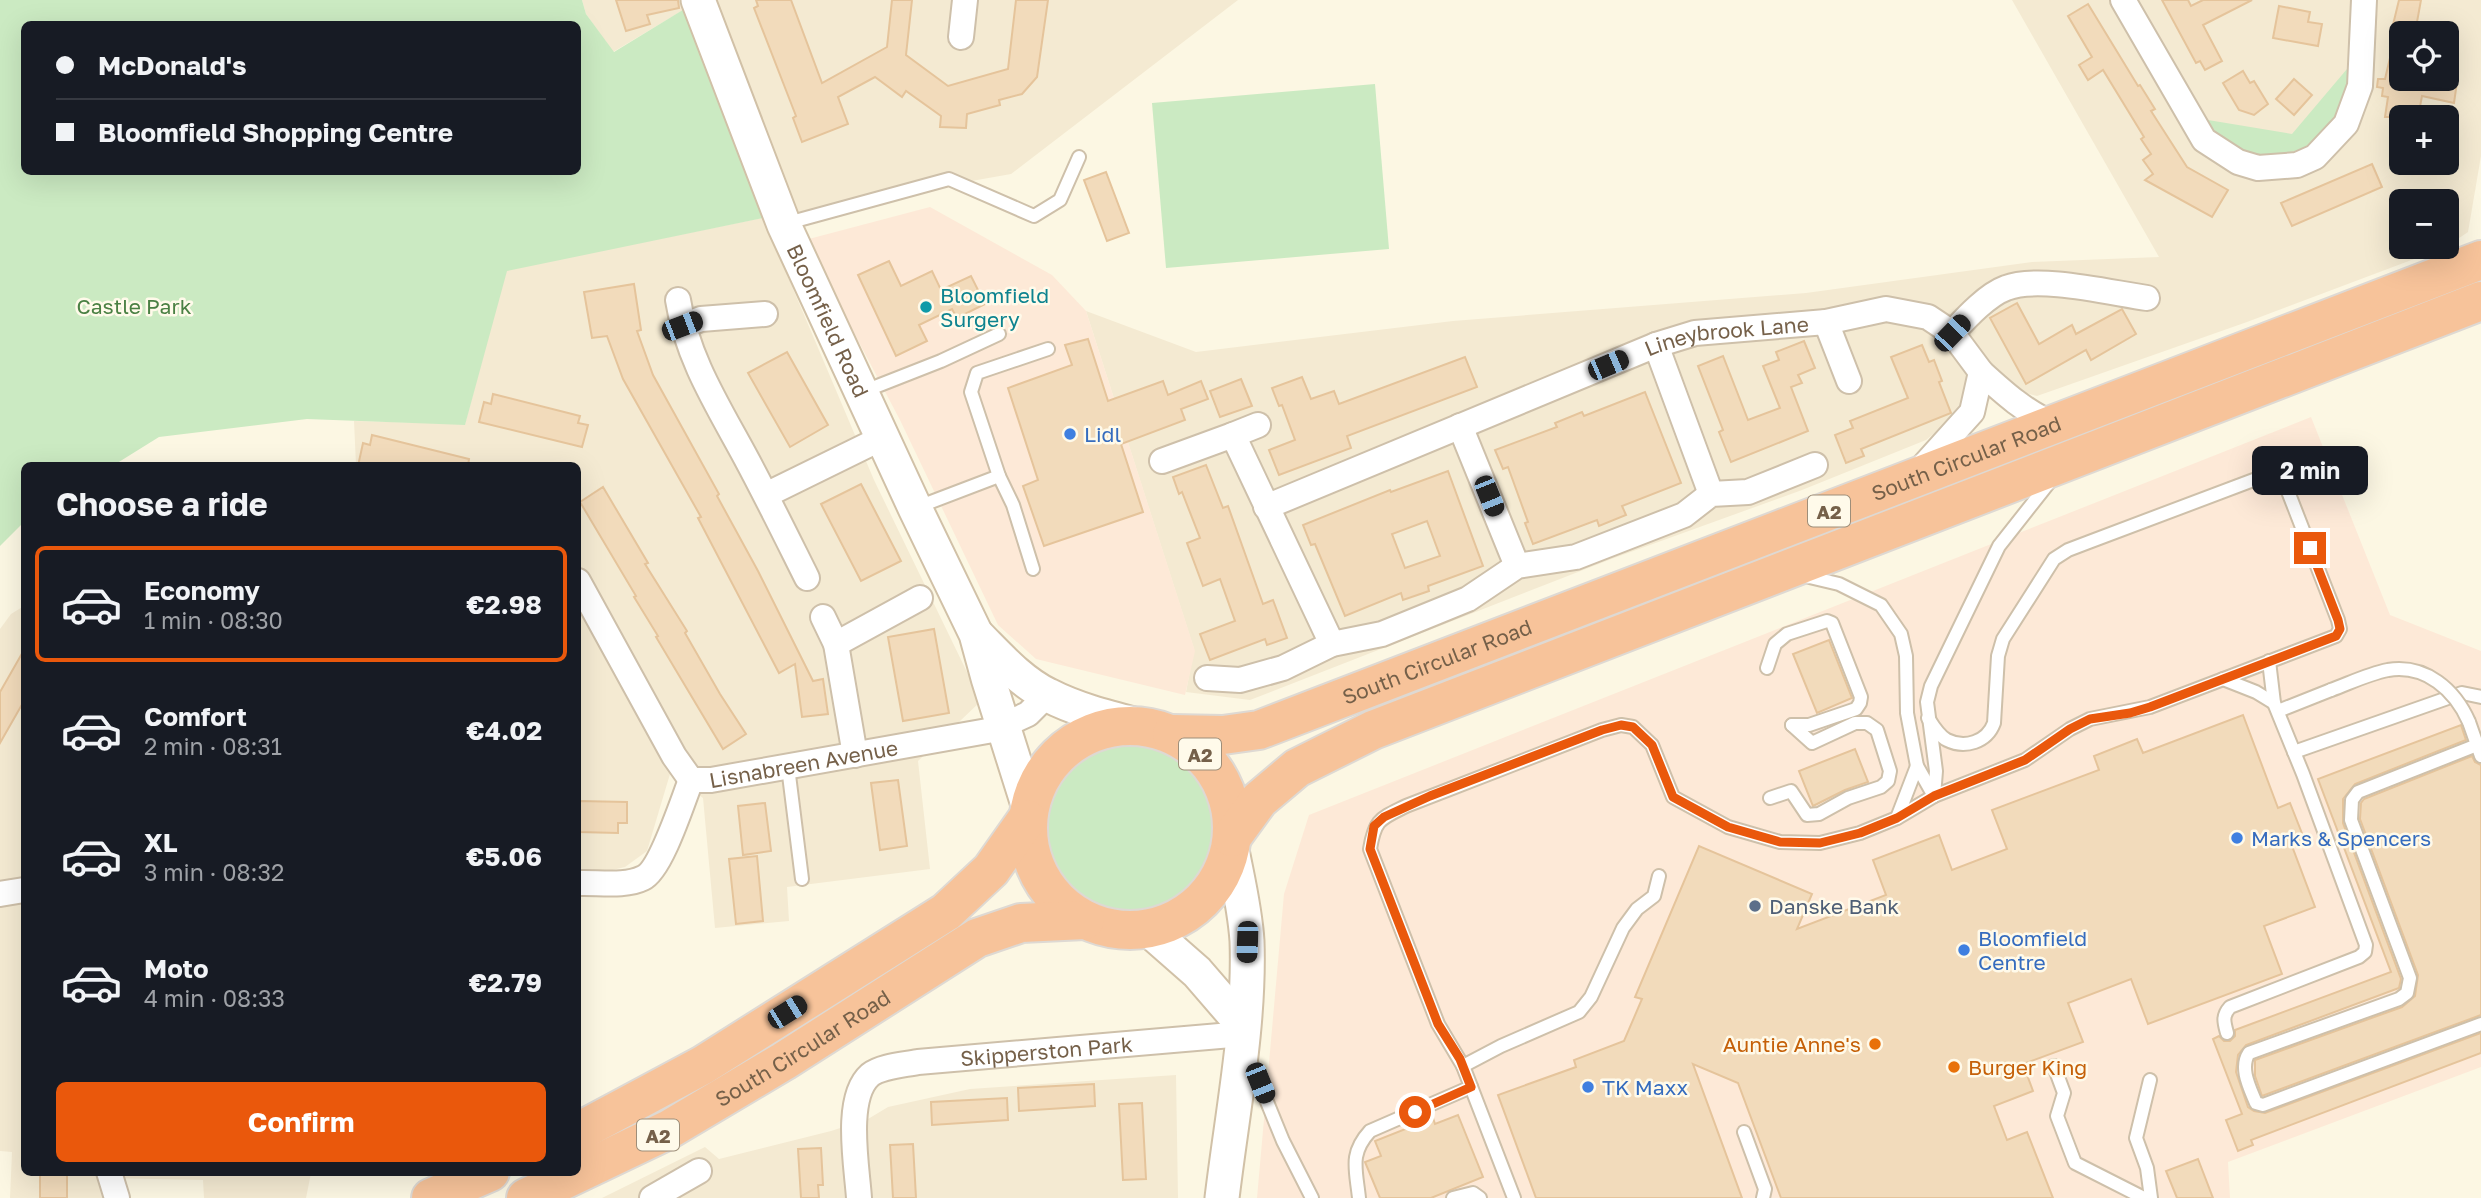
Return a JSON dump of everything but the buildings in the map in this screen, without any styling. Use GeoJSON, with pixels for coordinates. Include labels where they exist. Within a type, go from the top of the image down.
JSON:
{"type":"FeatureCollection","features":[{"type":"Feature","properties":{"kind":"highway","name":"South Circular Road"},"geometry":{"type":"LineString","coordinates":[[1156,730],[1223,735],[1259,730],[2481,260]]}},
{"type":"Feature","properties":{"kind":"highway","name":"South Circular Road"},"geometry":{"type":"LineString","coordinates":[[1231,841],[1259,800],[1297,768],[1373,730],[2481,301]]}},
{"type":"Feature","properties":{"kind":"highway","name":"A2"},"geometry":{"type":"LineString","coordinates":[[1110,727],[1156,730],[1193,747],[1211,765],[1224,787],[1231,811],[1231,841],[1221,875],[1203,900],[1178,918],[1148,929],[1126,930],[1085,920],[1059,902],[1040,878],[1029,849],[1028,814],[1039,780],[1057,755],[1082,737],[1110,727]]}},
{"type":"Feature","properties":{"kind":"highway","name":"South Circular Road"},"geometry":{"type":"LineString","coordinates":[[581,1130],[703,1065],[946,912],[991,870],[1028,814]]}},
{"type":"Feature","properties":{"kind":"highway","name":"South Circular Road"},"geometry":{"type":"LineString","coordinates":[[581,1172],[668,1130],[784,1062],[977,938],[1021,923],[1085,920]]}},
{"type":"Feature","properties":{"kind":"highway"},"geometry":{"type":"LineString","coordinates":[[431,1198],[481,1176]]}},
{"type":"Feature","properties":{"kind":"highway","name":"South Circular Road"},"geometry":{"type":"LineString","coordinates":[[526,1198],[572,1176]]}},
{"type":"Feature","properties":{"kind":"street","name":"Bloomfield Road"},"geometry":{"type":"LineString","coordinates":[[698,0],[784,225],[976,634],[1028,814]]}},
{"type":"Feature","properties":{"kind":"street"},"geometry":{"type":"LineString","coordinates":[[961,37],[965,0]]}},
{"type":"Feature","properties":{"kind":"street"},"geometry":{"type":"LineString","coordinates":[[2123,0],[2204,140],[2220,153],[2258,168],[2297,165],[2315,157],[2346,124],[2360,86],[2364,0]]}},
{"type":"Feature","properties":{"kind":"street"},"geometry":{"type":"LineString","coordinates":[[1952,333],[1973,311],[2006,288],[2041,283],[2147,298]]}},
{"type":"Feature","properties":{"kind":"street"},"geometry":{"type":"LineString","coordinates":[[678,300],[682,326],[695,364],[766,495],[807,578]]}},
{"type":"Feature","properties":{"kind":"street","name":"Lineybrook Lane"},"geometry":{"type":"LineString","coordinates":[[1266,507],[1656,345],[1695,332],[1826,322],[1886,309],[1928,317],[1952,333],[1981,372],[2011,399],[2040,419],[2055,425]]}},
{"type":"Feature","properties":{"kind":"street"},"geometry":{"type":"LineString","coordinates":[[682,326],[701,319],[765,314]]}},
{"type":"Feature","properties":{"kind":"street"},"geometry":{"type":"LineString","coordinates":[[1826,322],[1849,381]]}},
{"type":"Feature","properties":{"kind":"street"},"geometry":{"type":"LineString","coordinates":[[1656,345],[1711,494]]}},
{"type":"Feature","properties":{"kind":"street"},"geometry":{"type":"LineString","coordinates":[[1911,480],[1972,412],[1981,372]]}},
{"type":"Feature","properties":{"kind":"street"},"geometry":{"type":"LineString","coordinates":[[1162,461],[1258,425]]}},
{"type":"Feature","properties":{"kind":"street"},"geometry":{"type":"LineString","coordinates":[[1460,426],[1517,566]]}},
{"type":"Feature","properties":{"kind":"street"},"geometry":{"type":"LineString","coordinates":[[1233,435],[1332,644]]}},
{"type":"Feature","properties":{"kind":"street"},"geometry":{"type":"LineString","coordinates":[[766,495],[882,438]]}},
{"type":"Feature","properties":{"kind":"street"},"geometry":{"type":"LineString","coordinates":[[1207,678],[1240,680],[1283,668],[1332,644],[1382,634],[1468,599],[1517,566],[1577,557],[1684,515],[1711,494],[1748,492],[1815,465]]}},
{"type":"Feature","properties":{"kind":"street","name":"Lisnabreen Avenue"},"geometry":{"type":"LineString","coordinates":[[581,587],[674,756],[691,780],[711,780],[1003,727],[1028,714],[1047,695]]}},
{"type":"Feature","properties":{"kind":"street"},"geometry":{"type":"LineString","coordinates":[[836,644],[920,598]]}},
{"type":"Feature","properties":{"kind":"street"},"geometry":{"type":"LineString","coordinates":[[823,617],[836,644],[855,755]]}},
{"type":"Feature","properties":{"kind":"street","name":"Bloomfield Road"},"geometry":{"type":"LineString","coordinates":[[976,634],[1009,667],[1047,695],[1102,715],[1156,730]]}},
{"type":"Feature","properties":{"kind":"street"},"geometry":{"type":"LineString","coordinates":[[581,883],[632,881],[646,877],[659,861],[691,780]]}},
{"type":"Feature","properties":{"kind":"street"},"geometry":{"type":"LineString","coordinates":[[1222,1198],[1242,1033],[1247,942],[1231,841]]}},
{"type":"Feature","properties":{"kind":"street"},"geometry":{"type":"LineString","coordinates":[[0,894],[21,890]]}},
{"type":"Feature","properties":{"kind":"street"},"geometry":{"type":"LineString","coordinates":[[1148,929],[1197,972],[1242,1033]]}},
{"type":"Feature","properties":{"kind":"street","name":"Skipperston Park"},"geometry":{"type":"LineString","coordinates":[[859,1198],[854,1114],[860,1090],[871,1075],[893,1066],[918,1062],[1242,1033]]}},
{"type":"Feature","properties":{"kind":"street"},"geometry":{"type":"LineString","coordinates":[[652,1198],[699,1171]]}},
{"type":"Feature","properties":{"kind":"street"},"geometry":{"type":"LineString","coordinates":[[110,1176],[117,1198]]}},
{"type":"Feature","properties":{"kind":"lane"},"geometry":{"type":"LineString","coordinates":[[784,225],[949,178],[1034,216],[1060,200],[1079,157]]}},
{"type":"Feature","properties":{"kind":"lane"},"geometry":{"type":"LineString","coordinates":[[862,392],[941,361],[999,334]]}},
{"type":"Feature","properties":{"kind":"lane"},"geometry":{"type":"LineString","coordinates":[[1033,569],[1013,505],[999,476],[971,392],[977,373],[1048,349]]}},
{"type":"Feature","properties":{"kind":"lane"},"geometry":{"type":"LineString","coordinates":[[1934,796],[1936,771],[1927,702],[1931,685],[1998,546],[2065,463]]}},
{"type":"Feature","properties":{"kind":"lane"},"geometry":{"type":"LineString","coordinates":[[1514,1198],[1463,1066],[1438,1024],[1370,849],[1374,826],[1384,817],[1454,787],[1621,725],[1633,727],[1652,745],[1673,797],[1728,827],[1780,842],[1820,843],[1860,833],[1897,818],[1934,796],[2025,760],[2070,729],[2090,719],[2139,711],[2336,636],[2340,629],[2282,476],[2277,472],[2068,550],[2054,559],[2003,639],[1998,656],[1994,723],[1987,736],[1971,743],[1947,740],[1928,718]]}},
{"type":"Feature","properties":{"kind":"lane"},"geometry":{"type":"LineString","coordinates":[[915,508],[999,476]]}},
{"type":"Feature","properties":{"kind":"lane"},"geometry":{"type":"LineString","coordinates":[[1783,571],[1839,584],[1881,605],[1901,634],[1906,656],[1907,713],[1917,766],[1934,796]]}},
{"type":"Feature","properties":{"kind":"lane"},"geometry":{"type":"LineString","coordinates":[[1768,668],[1775,644],[1787,634],[1827,621],[1832,624],[1861,697],[1860,704],[1856,709],[1809,725],[1792,725],[1812,743],[1856,723],[1867,723],[1877,730],[1890,771],[1888,781],[1881,787],[1848,798],[1819,814],[1807,815],[1791,791],[1770,798]]}},
{"type":"Feature","properties":{"kind":"lane"},"geometry":{"type":"LineString","coordinates":[[2227,1033],[2223,1020],[2230,1007],[2360,957],[2365,952],[2364,936],[2276,707],[2269,661]]}},
{"type":"Feature","properties":{"kind":"lane"},"geometry":{"type":"LineString","coordinates":[[2276,707],[2365,676],[2390,670],[2414,672],[2448,688],[2462,705],[2479,750],[2358,792],[2352,800],[2351,820],[2410,978],[2407,993],[2399,999],[2249,1053],[2244,1070],[2256,1104],[2263,1105],[2481,1024]]}},
{"type":"Feature","properties":{"kind":"lane"},"geometry":{"type":"LineString","coordinates":[[2222,679],[2256,692],[2276,707]]}},
{"type":"Feature","properties":{"kind":"lane"},"geometry":{"type":"LineString","coordinates":[[2294,752],[2462,693],[2481,697]]}},
{"type":"Feature","properties":{"kind":"lane"},"geometry":{"type":"LineString","coordinates":[[788,766],[802,879]]}},
{"type":"Feature","properties":{"kind":"lane"},"geometry":{"type":"LineString","coordinates":[[1897,818],[1917,766]]}},
{"type":"Feature","properties":{"kind":"lane"},"geometry":{"type":"LineString","coordinates":[[1463,1066],[1579,1012],[1591,997],[1623,928],[1637,909],[1654,896],[1660,876]]}},
{"type":"Feature","properties":{"kind":"lane"},"geometry":{"type":"LineString","coordinates":[[1242,1033],[1283,1141],[1312,1198]]}},
{"type":"Feature","properties":{"kind":"lane"},"geometry":{"type":"LineString","coordinates":[[2054,1066],[2064,1093],[2057,1116],[2075,1163],[2144,1198]]}},
{"type":"Feature","properties":{"kind":"lane"},"geometry":{"type":"LineString","coordinates":[[2150,1080],[2136,1138],[2147,1168],[2151,1198]]}},
{"type":"Feature","properties":{"kind":"lane"},"geometry":{"type":"LineString","coordinates":[[1359,1198],[1354,1158],[1360,1142],[1370,1131],[1471,1087]]}},
{"type":"Feature","properties":{"kind":"lane"},"geometry":{"type":"LineString","coordinates":[[1744,1132],[1765,1189],[1763,1198]]}},
{"type":"Feature","properties":{"kind":"lane"},"geometry":{"type":"LineString","coordinates":[[1453,1198],[1473,1193],[1480,1198]]}},
{"type":"Feature","properties":{"kind":"shaded area"},"geometry":{"type":"Polygon","coordinates":[[[582,0],[1238,0],[1011,174],[763,218],[874,480],[981,701],[918,761],[930,869],[787,887],[789,921],[715,928],[703,798],[670,774],[647,851],[625,867],[581,877],[581,462],[356,462],[354,421],[465,424],[506,270],[762,218],[685,9],[613,52],[586,14],[582,0]]]}},
{"type":"Feature","properties":{"kind":"shaded area"},"geometry":{"type":"Polygon","coordinates":[[[2012,0],[2481,0],[2481,156],[2468,232],[2459,238],[2459,189],[2389,189],[2389,259],[2414,259],[2247,322],[2037,396],[2018,391],[1968,406],[1926,440],[1802,490],[1614,558],[1250,700],[1186,692],[1194,649],[1086,311],[1196,352],[1453,321],[1806,293],[2032,262],[2159,257],[2012,0]]]}},
{"type":"Feature","properties":{"kind":"shaded area"},"geometry":{"type":"Polygon","coordinates":[[[930,207],[1052,275],[1086,311],[1195,651],[1185,695],[1036,659],[998,625],[900,420],[805,240],[930,207]]]}},
{"type":"Feature","properties":{"kind":"shaded area"},"geometry":{"type":"Polygon","coordinates":[[[2311,417],[2390,615],[2481,651],[2481,1067],[2228,1162],[2230,1198],[1257,1198],[1284,894],[1309,815],[2311,417]]]}},
{"type":"Feature","properties":{"kind":"shaded area"},"geometry":{"type":"Polygon","coordinates":[[[21,608],[21,1176],[310,1176],[306,1198],[204,1198],[203,1180],[104,1178],[103,1198],[10,1198],[12,1152],[0,1151],[0,629],[11,614],[21,608]]]}},
{"type":"Feature","properties":{"kind":"shaded area"},"geometry":{"type":"Polygon","coordinates":[[[1176,1075],[1178,1198],[602,1198],[705,1147],[719,1159],[831,1131],[868,1119],[888,1107],[970,1089],[1176,1075]]]}},
{"type":"Feature","properties":{"kind":"green space","name":"Castle Park"},"geometry":{"type":"Polygon","coordinates":[[[0,0],[582,0],[586,14],[614,52],[686,8],[763,218],[507,271],[465,425],[307,419],[159,437],[119,462],[21,462],[21,525],[0,546],[0,0]]]}},
{"type":"Feature","properties":{"kind":"green space"},"geometry":{"type":"Polygon","coordinates":[[[2347,69],[2345,103],[2338,122],[2313,144],[2297,150],[2280,154],[2245,152],[2215,137],[2202,119],[2292,134],[2347,69]]]}},
{"type":"Feature","properties":{"kind":"green space"},"geometry":{"type":"Polygon","coordinates":[[[1375,84],[1389,249],[1166,268],[1152,103],[1375,84]]]}},
{"type":"Feature","properties":{"kind":"green space"},"geometry":{"type":"Polygon","coordinates":[[[1128,744],[1160,750],[1187,769],[1206,796],[1212,828],[1206,860],[1187,887],[1160,906],[1128,912],[1096,906],[1069,887],[1050,860],[1044,828],[1050,796],[1069,769],[1096,750],[1128,744]]]}},
{"type":"Feature","properties":{"kind":"place","name":"Bloomfield Surgery"},"geometry":{"type":"Point","coordinates":[926,307]}},
{"type":"Feature","properties":{"kind":"place","name":"Lidl"},"geometry":{"type":"Point","coordinates":[1070,434]}},
{"type":"Feature","properties":{"kind":"place","name":"Marks & Spencers"},"geometry":{"type":"Point","coordinates":[2237,838]}},
{"type":"Feature","properties":{"kind":"place","name":"Danske Bank"},"geometry":{"type":"Point","coordinates":[1755,906]}},
{"type":"Feature","properties":{"kind":"place","name":"Bloomfield Centre"},"geometry":{"type":"Point","coordinates":[1964,950]}},
{"type":"Feature","properties":{"kind":"place","name":"Auntie Anne's"},"geometry":{"type":"Point","coordinates":[1875,1044]}},
{"type":"Feature","properties":{"kind":"place","name":"Burger King"},"geometry":{"type":"Point","coordinates":[1954,1067]}},
{"type":"Feature","properties":{"kind":"place","name":"TK Maxx"},"geometry":{"type":"Point","coordinates":[1588,1087]}},
{"type":"Feature","properties":{"kind":"route"},"geometry":{"type":"LineString","coordinates":[[1415,1112],[1471,1087],[1460,1059],[1438,1024],[1370,849],[1374,826],[1384,817],[1454,787],[1621,725],[1633,727],[1652,745],[1673,797],[1728,827],[1780,842],[1820,843],[1860,833],[1897,818],[1934,796],[2025,760],[2070,729],[2090,719],[2150,707],[2336,636],[2340,629],[2338,620],[2310,548]]}}]}
